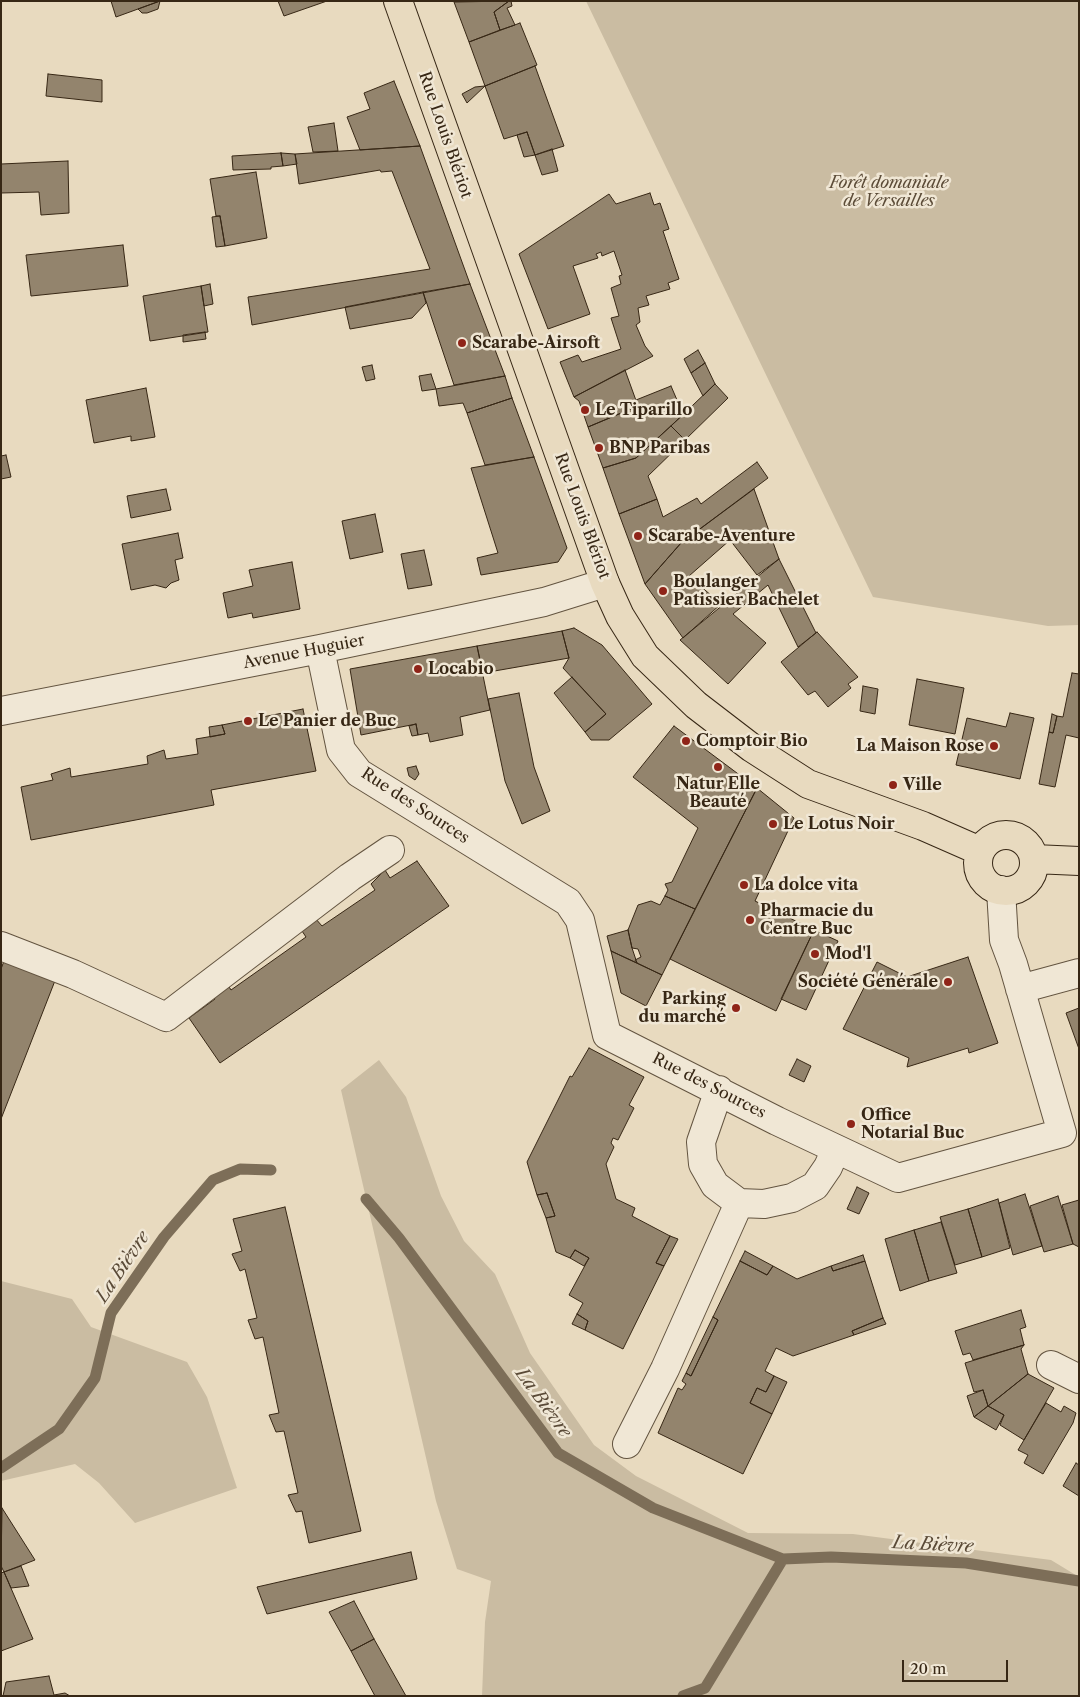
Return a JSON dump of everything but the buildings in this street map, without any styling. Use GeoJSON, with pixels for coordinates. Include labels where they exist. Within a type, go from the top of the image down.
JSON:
{"type":"FeatureCollection","features":[{"type":"Feature","properties":{"kind":"main road","name":"Rue Louis Blériot"},"geometry":{"type":"LineString","coordinates":[[398,1],[605,583],[620,616],[645,656],[696,705],[752,748],[808,784],[923,826],[980,851]]}},
{"type":"Feature","properties":{"kind":"main road"},"geometry":{"type":"LineString","coordinates":[[1006,835],[1016,837],[1025,842],[1034,859],[1032,871],[1027,880],[1020,886],[1001,890],[984,880],[978,861],[980,851],[986,842],[1006,835]]}},
{"type":"Feature","properties":{"kind":"main road"},"geometry":{"type":"LineString","coordinates":[[1034,859],[1079,861]]}},
{"type":"Feature","properties":{"kind":"street","name":"Avenue Huguier"},"geometry":{"type":"LineString","coordinates":[[1,711],[320,650],[544,602],[605,583]]}},
{"type":"Feature","properties":{"kind":"street","name":"Rue des Sources"},"geometry":{"type":"LineString","coordinates":[[320,650],[341,750],[359,773],[568,902],[580,920],[607,1035],[836,1150],[898,1178],[1070,1138],[1004,940],[1001,890]]}},
{"type":"Feature","properties":{"kind":"street"},"geometry":{"type":"LineString","coordinates":[[1,946],[72,974],[166,1017],[350,877],[390,850]]}},
{"type":"Feature","properties":{"kind":"street"},"geometry":{"type":"LineString","coordinates":[[1020,989],[1079,973]]}},
{"type":"Feature","properties":{"kind":"street"},"geometry":{"type":"LineString","coordinates":[[719,1090],[700,1142],[703,1164],[715,1185],[738,1203],[764,1204],[792,1198],[815,1186],[828,1167],[836,1150]]}},
{"type":"Feature","properties":{"kind":"street"},"geometry":{"type":"LineString","coordinates":[[627,1444],[665,1369],[738,1203]]}},
{"type":"Feature","properties":{"kind":"street"},"geometry":{"type":"LineString","coordinates":[[1051,1365],[1079,1379]]}},
{"type":"Feature","properties":{"kind":"green space","name":"Forêt domaniale de Versailles"},"geometry":{"type":"Polygon","coordinates":[[[586,1],[1079,1],[1079,625],[1048,626],[873,597],[586,1]]]}},
{"type":"Feature","properties":{"kind":"green space"},"geometry":{"type":"Polygon","coordinates":[[[379,1060],[406,1097],[441,1196],[464,1241],[495,1274],[530,1353],[594,1445],[636,1476],[748,1533],[853,1534],[1051,1560],[1079,1577],[1079,1696],[482,1696],[485,1622],[491,1581],[457,1569],[436,1501],[341,1090],[379,1060]]]}},
{"type":"Feature","properties":{"kind":"green space"},"geometry":{"type":"Polygon","coordinates":[[[1,1281],[72,1299],[91,1327],[187,1362],[207,1397],[237,1488],[135,1523],[99,1483],[75,1464],[1,1481],[1,1281]]]}},
{"type":"Feature","properties":{"kind":"waterway","name":"La Bièvre"},"geometry":{"type":"LineString","coordinates":[[1,1468],[59,1429],[95,1378],[111,1313],[164,1237],[213,1180],[240,1169],[271,1170]]}},
{"type":"Feature","properties":{"kind":"waterway","name":"La Bièvre"},"geometry":{"type":"LineString","coordinates":[[366,1199],[399,1238],[558,1453],[653,1508],[783,1559]]}},
{"type":"Feature","properties":{"kind":"waterway","name":"La Bièvre"},"geometry":{"type":"LineString","coordinates":[[683,1696],[705,1688],[783,1559],[831,1557],[966,1563],[1079,1581]]}},
{"type":"Feature","properties":{"kind":"place","name":"Scarabe-Airsoft"},"geometry":{"type":"Point","coordinates":[462,343]}},
{"type":"Feature","properties":{"kind":"place","name":"Le Tiparillo"},"geometry":{"type":"Point","coordinates":[585,410]}},
{"type":"Feature","properties":{"kind":"place","name":"BNP Paribas"},"geometry":{"type":"Point","coordinates":[599,448]}},
{"type":"Feature","properties":{"kind":"place","name":"Scarabe-Aventure"},"geometry":{"type":"Point","coordinates":[638,536]}},
{"type":"Feature","properties":{"kind":"place","name":"Boulanger Patissier Bachelet"},"geometry":{"type":"Point","coordinates":[663,591]}},
{"type":"Feature","properties":{"kind":"place","name":"Locabio"},"geometry":{"type":"Point","coordinates":[418,669]}},
{"type":"Feature","properties":{"kind":"place","name":"Le Panier de Buc"},"geometry":{"type":"Point","coordinates":[248,721]}},
{"type":"Feature","properties":{"kind":"place","name":"Comptoir Bio"},"geometry":{"type":"Point","coordinates":[686,741]}},
{"type":"Feature","properties":{"kind":"place","name":"La Maison Rose"},"geometry":{"type":"Point","coordinates":[994,746]}},
{"type":"Feature","properties":{"kind":"place","name":"Natur Elle Beauté"},"geometry":{"type":"Point","coordinates":[718,767]}},
{"type":"Feature","properties":{"kind":"place","name":"Ville"},"geometry":{"type":"Point","coordinates":[893,785]}},
{"type":"Feature","properties":{"kind":"place","name":"Le Lotus Noir"},"geometry":{"type":"Point","coordinates":[773,824]}},
{"type":"Feature","properties":{"kind":"place","name":"La dolce vita"},"geometry":{"type":"Point","coordinates":[744,885]}},
{"type":"Feature","properties":{"kind":"place","name":"Pharmacie du Centre Buc"},"geometry":{"type":"Point","coordinates":[750,920]}},
{"type":"Feature","properties":{"kind":"place","name":"Mod'l"},"geometry":{"type":"Point","coordinates":[815,954]}},
{"type":"Feature","properties":{"kind":"place","name":"Société Générale"},"geometry":{"type":"Point","coordinates":[948,982]}},
{"type":"Feature","properties":{"kind":"place","name":"Parking du marché"},"geometry":{"type":"Point","coordinates":[736,1008]}},
{"type":"Feature","properties":{"kind":"place","name":"Office Notarial Buc"},"geometry":{"type":"Point","coordinates":[851,1124]}}]}
